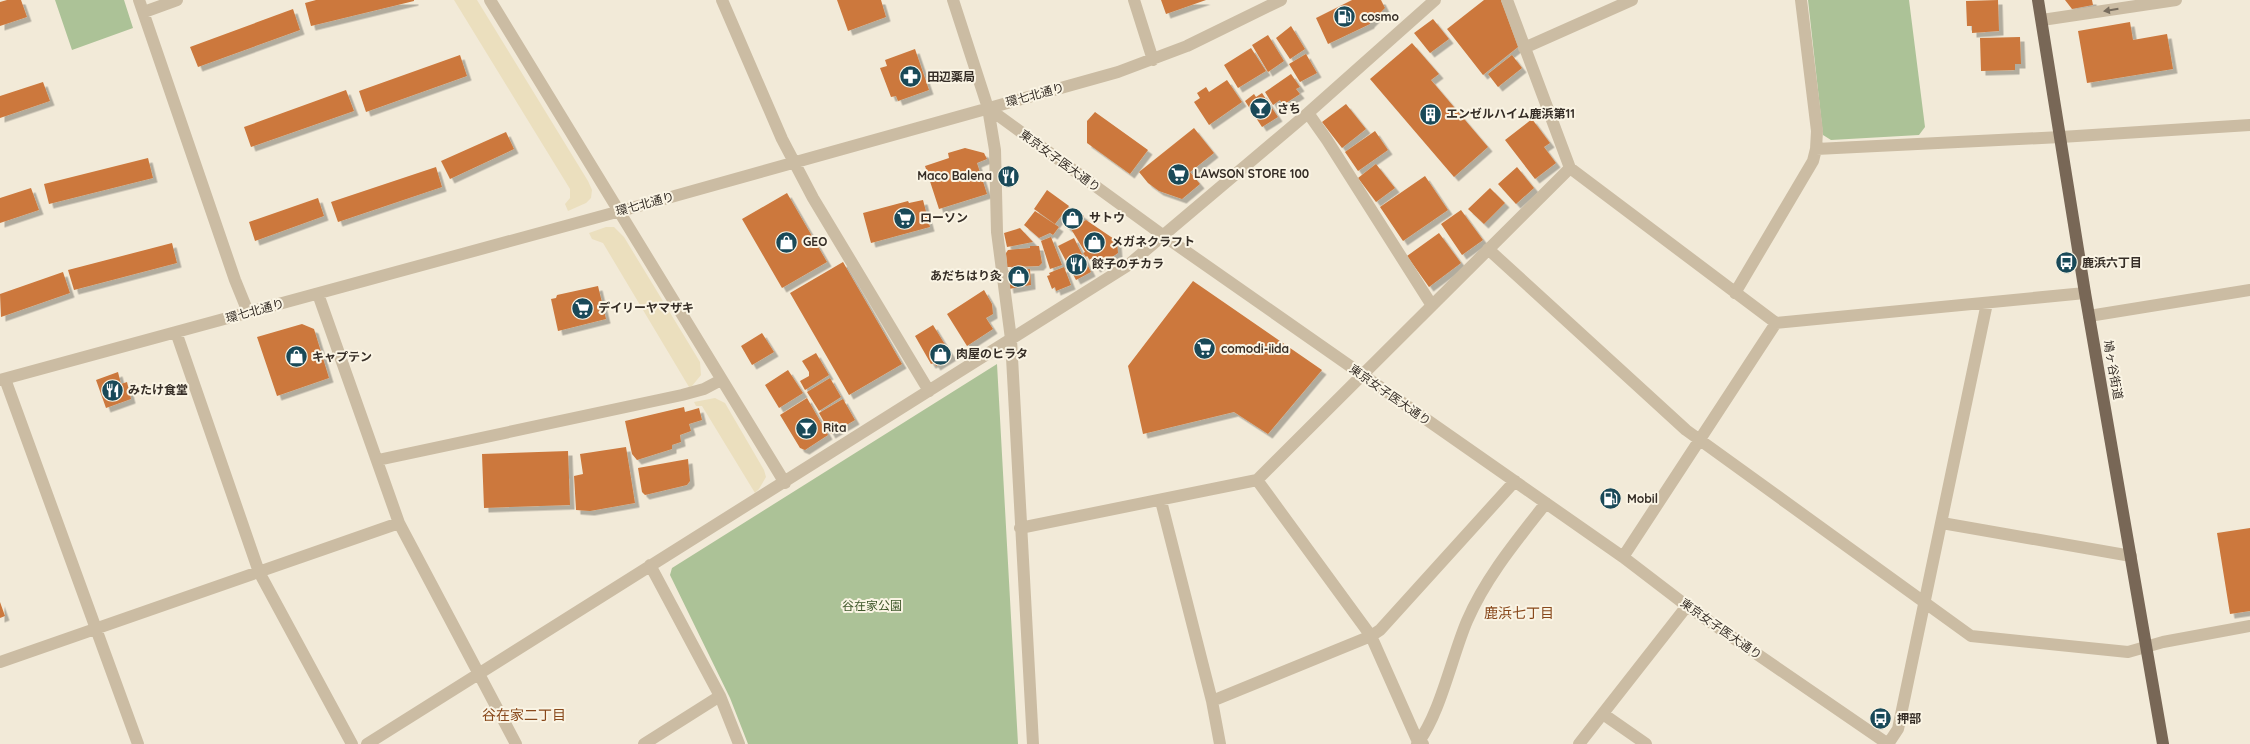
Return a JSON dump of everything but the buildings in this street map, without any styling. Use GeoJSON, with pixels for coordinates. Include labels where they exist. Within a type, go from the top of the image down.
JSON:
{"type":"FeatureCollection","features":[{"type":"Feature","properties":{"kind":"main road","name":"鳩ヶ谷街道"},"geometry":{"type":"LineString","coordinates":[[2038,0],[2085,293],[2163,744]]}},
{"type":"Feature","properties":{"kind":"street"},"geometry":{"type":"LineString","coordinates":[[177,0],[142,6],[235,280],[248,312]]}},
{"type":"Feature","properties":{"kind":"street"},"geometry":{"type":"LineString","coordinates":[[490,0],[785,483]]}},
{"type":"Feature","properties":{"kind":"street"},"geometry":{"type":"LineString","coordinates":[[722,0],[776,126],[813,198],[929,391]]}},
{"type":"Feature","properties":{"kind":"street"},"geometry":{"type":"LineString","coordinates":[[953,0],[988,108],[995,150],[997,232],[1011,339],[1033,744]]}},
{"type":"Feature","properties":{"kind":"street"},"geometry":{"type":"LineString","coordinates":[[1134,0],[1153,60]]}},
{"type":"Feature","properties":{"kind":"street","name":"環七北通り"},"geometry":{"type":"LineString","coordinates":[[2,379],[795,163],[1118,72],[1187,46],[1281,0]]}},
{"type":"Feature","properties":{"kind":"street"},"geometry":{"type":"LineString","coordinates":[[367,744],[742,507],[763,497],[1127,266],[1308,113],[1436,0]]}},
{"type":"Feature","properties":{"kind":"street"},"geometry":{"type":"LineString","coordinates":[[1506,0],[1570,168],[1776,323],[2085,293]]}},
{"type":"Feature","properties":{"kind":"street"},"geometry":{"type":"LineString","coordinates":[[1524,48],[1632,0]]}},
{"type":"Feature","properties":{"kind":"street"},"geometry":{"type":"LineString","coordinates":[[1735,293],[1813,161],[1816,149],[1817,131],[1801,0]]}},
{"type":"Feature","properties":{"kind":"street"},"geometry":{"type":"LineString","coordinates":[[2042,20],[2176,0]]}},
{"type":"Feature","properties":{"kind":"street","name":"東京女子医大通り"},"geometry":{"type":"LineString","coordinates":[[988,108],[1164,236],[1623,557],[1687,606],[1872,740],[1888,744]]}},
{"type":"Feature","properties":{"kind":"street"},"geometry":{"type":"LineString","coordinates":[[1308,113],[1431,304]]}},
{"type":"Feature","properties":{"kind":"street"},"geometry":{"type":"LineString","coordinates":[[1816,149],[2061,137],[2250,125]]}},
{"type":"Feature","properties":{"kind":"street"},"geometry":{"type":"LineString","coordinates":[[1020,528],[1161,501],[1257,480],[1431,304],[1570,168]]}},
{"type":"Feature","properties":{"kind":"street"},"geometry":{"type":"LineString","coordinates":[[1488,249],[1686,430],[1971,636],[2121,651],[2147,648],[2163,642],[2250,626]]}},
{"type":"Feature","properties":{"kind":"street"},"geometry":{"type":"LineString","coordinates":[[2089,316],[2250,290]]}},
{"type":"Feature","properties":{"kind":"street"},"geometry":{"type":"LineString","coordinates":[[318,294],[399,523],[516,744]]}},
{"type":"Feature","properties":{"kind":"street"},"geometry":{"type":"LineString","coordinates":[[1888,744],[1898,729],[1926,603],[1986,303]]}},
{"type":"Feature","properties":{"kind":"street"},"geometry":{"type":"LineString","coordinates":[[1623,557],[1776,323]]}},
{"type":"Feature","properties":{"kind":"street"},"geometry":{"type":"LineString","coordinates":[[176,332],[259,572],[352,744]]}},
{"type":"Feature","properties":{"kind":"street"},"geometry":{"type":"LineString","coordinates":[[2,379],[138,744]]}},
{"type":"Feature","properties":{"kind":"street"},"geometry":{"type":"LineString","coordinates":[[378,460],[682,395],[704,389],[721,380]]}},
{"type":"Feature","properties":{"kind":"street"},"geometry":{"type":"LineString","coordinates":[[1257,480],[1371,636],[1419,744]]}},
{"type":"Feature","properties":{"kind":"street"},"geometry":{"type":"LineString","coordinates":[[1212,701],[1371,636],[1380,630],[1515,481]]}},
{"type":"Feature","properties":{"kind":"street"},"geometry":{"type":"LineString","coordinates":[[1161,501],[1212,701],[1220,744]]}},
{"type":"Feature","properties":{"kind":"street"},"geometry":{"type":"LineString","coordinates":[[1419,744],[1429,726],[1468,620],[1495,570],[1546,503]]}},
{"type":"Feature","properties":{"kind":"street"},"geometry":{"type":"LineString","coordinates":[[0,662],[399,523]]}},
{"type":"Feature","properties":{"kind":"street"},"geometry":{"type":"LineString","coordinates":[[1942,523],[2132,556]]}},
{"type":"Feature","properties":{"kind":"street"},"geometry":{"type":"LineString","coordinates":[[650,565],[720,696],[739,744]]}},
{"type":"Feature","properties":{"kind":"street"},"geometry":{"type":"LineString","coordinates":[[1579,744],[1687,606]]}},
{"type":"Feature","properties":{"kind":"street"},"geometry":{"type":"LineString","coordinates":[[644,744],[720,696]]}},
{"type":"Feature","properties":{"kind":"street"},"geometry":{"type":"LineString","coordinates":[[1603,714],[1646,744]]}},
{"type":"Feature","properties":{"kind":"green space"},"geometry":{"type":"Polygon","coordinates":[[[55,0],[124,0],[133,28],[72,50],[55,0]]]}},
{"type":"Feature","properties":{"kind":"green space"},"geometry":{"type":"Polygon","coordinates":[[[1808,0],[1909,0],[1925,127],[1919,135],[1831,140],[1823,135],[1808,0]]]}},
{"type":"Feature","properties":{"kind":"green space","name":"谷在家公園"},"geometry":{"type":"Polygon","coordinates":[[[997,364],[1018,744],[748,744],[730,698],[670,575],[672,568],[997,364]]]}},
{"type":"Feature","properties":{"kind":"shaded area"},"geometry":{"type":"Polygon","coordinates":[[[454,0],[477,0],[588,181],[592,190],[591,198],[586,203],[568,211],[565,204],[570,198],[570,189],[454,0]]]}},
{"type":"Feature","properties":{"kind":"shaded area"},"geometry":{"type":"Polygon","coordinates":[[[606,227],[614,227],[624,237],[700,362],[701,375],[692,386],[689,387],[603,243],[592,239],[589,233],[606,227]]]}},
{"type":"Feature","properties":{"kind":"shaded area"},"geometry":{"type":"Polygon","coordinates":[[[715,398],[725,403],[764,470],[766,477],[755,493],[702,406],[696,406],[694,402],[715,398]]]}},
{"type":"Feature","properties":{"kind":"place","name":"cosmo"},"geometry":{"type":"Point","coordinates":[1345,17]}},
{"type":"Feature","properties":{"kind":"place","name":"田辺薬局"},"geometry":{"type":"Point","coordinates":[911,77]}},
{"type":"Feature","properties":{"kind":"place","name":"さち"},"geometry":{"type":"Point","coordinates":[1261,109]}},
{"type":"Feature","properties":{"kind":"place","name":"エンゼルハイム鹿浜第11"},"geometry":{"type":"Point","coordinates":[1430,114]}},
{"type":"Feature","properties":{"kind":"place","name":"LAWSON STORE 100"},"geometry":{"type":"Point","coordinates":[1178,174]}},
{"type":"Feature","properties":{"kind":"place","name":"Maco Balena"},"geometry":{"type":"Point","coordinates":[1008,176]}},
{"type":"Feature","properties":{"kind":"place","name":"ローソン"},"geometry":{"type":"Point","coordinates":[904,218]}},
{"type":"Feature","properties":{"kind":"place","name":"サトウ"},"geometry":{"type":"Point","coordinates":[1073,218]}},
{"type":"Feature","properties":{"kind":"place","name":"GEO"},"geometry":{"type":"Point","coordinates":[787,242]}},
{"type":"Feature","properties":{"kind":"place","name":"メガネクラフト"},"geometry":{"type":"Point","coordinates":[1095,242]}},
{"type":"Feature","properties":{"kind":"place","name":"鹿浜六丁目"},"geometry":{"type":"Point","coordinates":[2066,263]}},
{"type":"Feature","properties":{"kind":"place","name":"餃子のチカラ"},"geometry":{"type":"Point","coordinates":[1076,264]}},
{"type":"Feature","properties":{"kind":"place","name":"あだちはり灸"},"geometry":{"type":"Point","coordinates":[1018,276]}},
{"type":"Feature","properties":{"kind":"place","name":"デイリーヤマザキ"},"geometry":{"type":"Point","coordinates":[582,308]}},
{"type":"Feature","properties":{"kind":"place","name":"comodi-iida"},"geometry":{"type":"Point","coordinates":[1205,349]}},
{"type":"Feature","properties":{"kind":"place","name":"肉屋のヒラタ"},"geometry":{"type":"Point","coordinates":[940,354]}},
{"type":"Feature","properties":{"kind":"place","name":"キャプテン"},"geometry":{"type":"Point","coordinates":[296,357]}},
{"type":"Feature","properties":{"kind":"place","name":"みたけ食堂"},"geometry":{"type":"Point","coordinates":[112,390]}},
{"type":"Feature","properties":{"kind":"place","name":"Rita"},"geometry":{"type":"Point","coordinates":[807,428]}},
{"type":"Feature","properties":{"kind":"place","name":"Mobil"},"geometry":{"type":"Point","coordinates":[1611,499]}},
{"type":"Feature","properties":{"kind":"place","name":"押部"},"geometry":{"type":"Point","coordinates":[1881,719]}},
{"type":"Feature","properties":{"kind":"district","name":"鹿浜七丁目"},"geometry":{"type":"Point","coordinates":[1519,613]}},
{"type":"Feature","properties":{"kind":"district","name":"谷在家二丁目"},"geometry":{"type":"Point","coordinates":[524,715]}}]}
